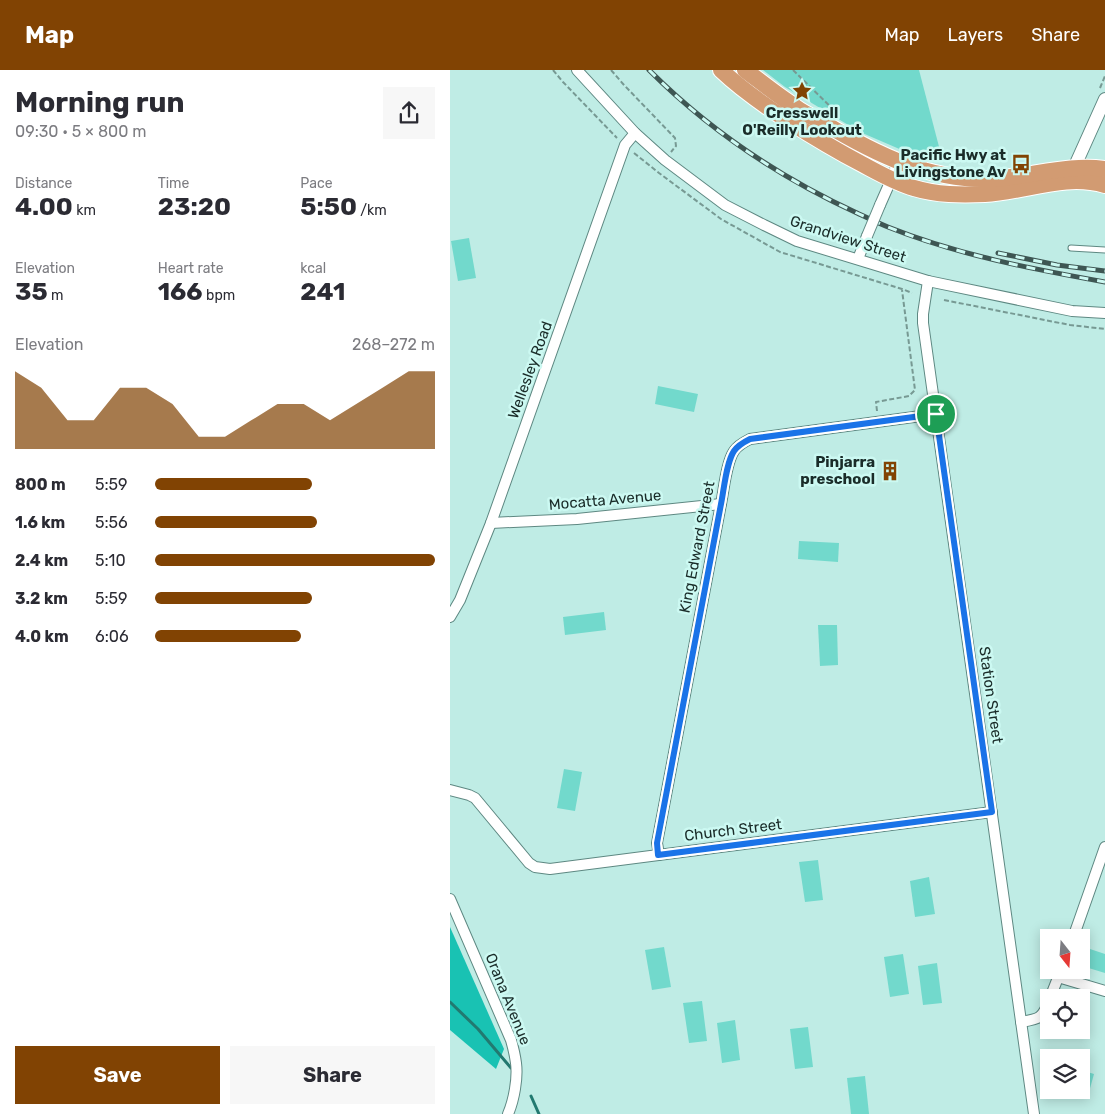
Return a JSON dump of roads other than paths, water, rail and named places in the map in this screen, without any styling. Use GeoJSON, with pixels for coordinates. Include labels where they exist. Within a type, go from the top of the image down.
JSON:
{"type":"FeatureCollection","features":[{"type":"Feature","properties":{"kind":"highway"},"geometry":{"type":"LineString","coordinates":[[721,70],[758,101],[801,129],[891,180],[921,190],[962,195],[988,194],[1046,183],[1074,174],[1105,185]]}},
{"type":"Feature","properties":{"kind":"highway"},"geometry":{"type":"LineString","coordinates":[[744,70],[795,107],[870,150],[898,162],[927,171],[970,179],[993,180],[1074,174],[1105,169]]}},
{"type":"Feature","properties":{"kind":"street","name":"Grandview Street"},"geometry":{"type":"LineString","coordinates":[[577,70],[635,133],[665,160],[725,205],[797,241],[928,281],[1072,311],[1105,314]]}},
{"type":"Feature","properties":{"kind":"street"},"geometry":{"type":"LineString","coordinates":[[1074,174],[1105,99]]}},
{"type":"Feature","properties":{"kind":"street","name":"Wellesley Road"},"geometry":{"type":"LineString","coordinates":[[450,617],[460,600],[491,523],[625,145],[635,133]]}},
{"type":"Feature","properties":{"kind":"street"},"geometry":{"type":"LineString","coordinates":[[858,259],[898,162]]}},
{"type":"Feature","properties":{"kind":"street","name":"Station Street"},"geometry":{"type":"LineString","coordinates":[[928,281],[923,323],[1034,1114]]}},
{"type":"Feature","properties":{"kind":"street","name":"King Edward Street"},"geometry":{"type":"LineString","coordinates":[[658,855],[657,843],[721,504],[730,460],[734,451],[741,443],[750,439],[936,414]]}},
{"type":"Feature","properties":{"kind":"street","name":"Mocatta Avenue"},"geometry":{"type":"LineString","coordinates":[[491,523],[577,520],[721,504]]}},
{"type":"Feature","properties":{"kind":"street","name":"Church Street"},"geometry":{"type":"LineString","coordinates":[[450,790],[469,794],[475,798],[525,858],[535,867],[550,869],[992,812]]}},
{"type":"Feature","properties":{"kind":"street"},"geometry":{"type":"LineString","coordinates":[[1075,929],[1105,847]]}},
{"type":"Feature","properties":{"kind":"street","name":"Orana Avenue"},"geometry":{"type":"LineString","coordinates":[[450,899],[511,1040],[516,1064],[515,1091],[508,1114]]}},
{"type":"Feature","properties":{"kind":"street"},"geometry":{"type":"LineString","coordinates":[[1074,979],[1105,990]]}},
{"type":"Feature","properties":{"kind":"street"},"geometry":{"type":"LineString","coordinates":[[1021,1022],[1040,1017]]}},
{"type":"Feature","properties":{"kind":"lane"},"geometry":{"type":"LineString","coordinates":[[1071,248],[1105,250]]}},
{"type":"Feature","properties":{"kind":"waterway"},"geometry":{"type":"LineString","coordinates":[[450,1002],[478,1029],[511,1068]]}},
{"type":"Feature","properties":{"kind":"waterway"},"geometry":{"type":"LineString","coordinates":[[531,1096],[539,1114]]}},
{"type":"Feature","properties":{"kind":"railway"},"geometry":{"type":"LineString","coordinates":[[649,70],[696,113],[747,151],[800,184],[857,213],[941,246],[1023,266],[1105,282]]}},
{"type":"Feature","properties":{"kind":"railway"},"geometry":{"type":"LineString","coordinates":[[998,253],[1057,265],[1105,271]]}},
{"type":"Feature","properties":{"kind":"place","name":"Cresswell O'Reilly Lookout"},"geometry":{"type":"Point","coordinates":[802,91]}},
{"type":"Feature","properties":{"kind":"place","name":"Pacific Hwy at Livingstone Av"},"geometry":{"type":"Point","coordinates":[1021,164]}},
{"type":"Feature","properties":{"kind":"place","name":"Pinjarra preschool"},"geometry":{"type":"Point","coordinates":[890,471]}}]}
